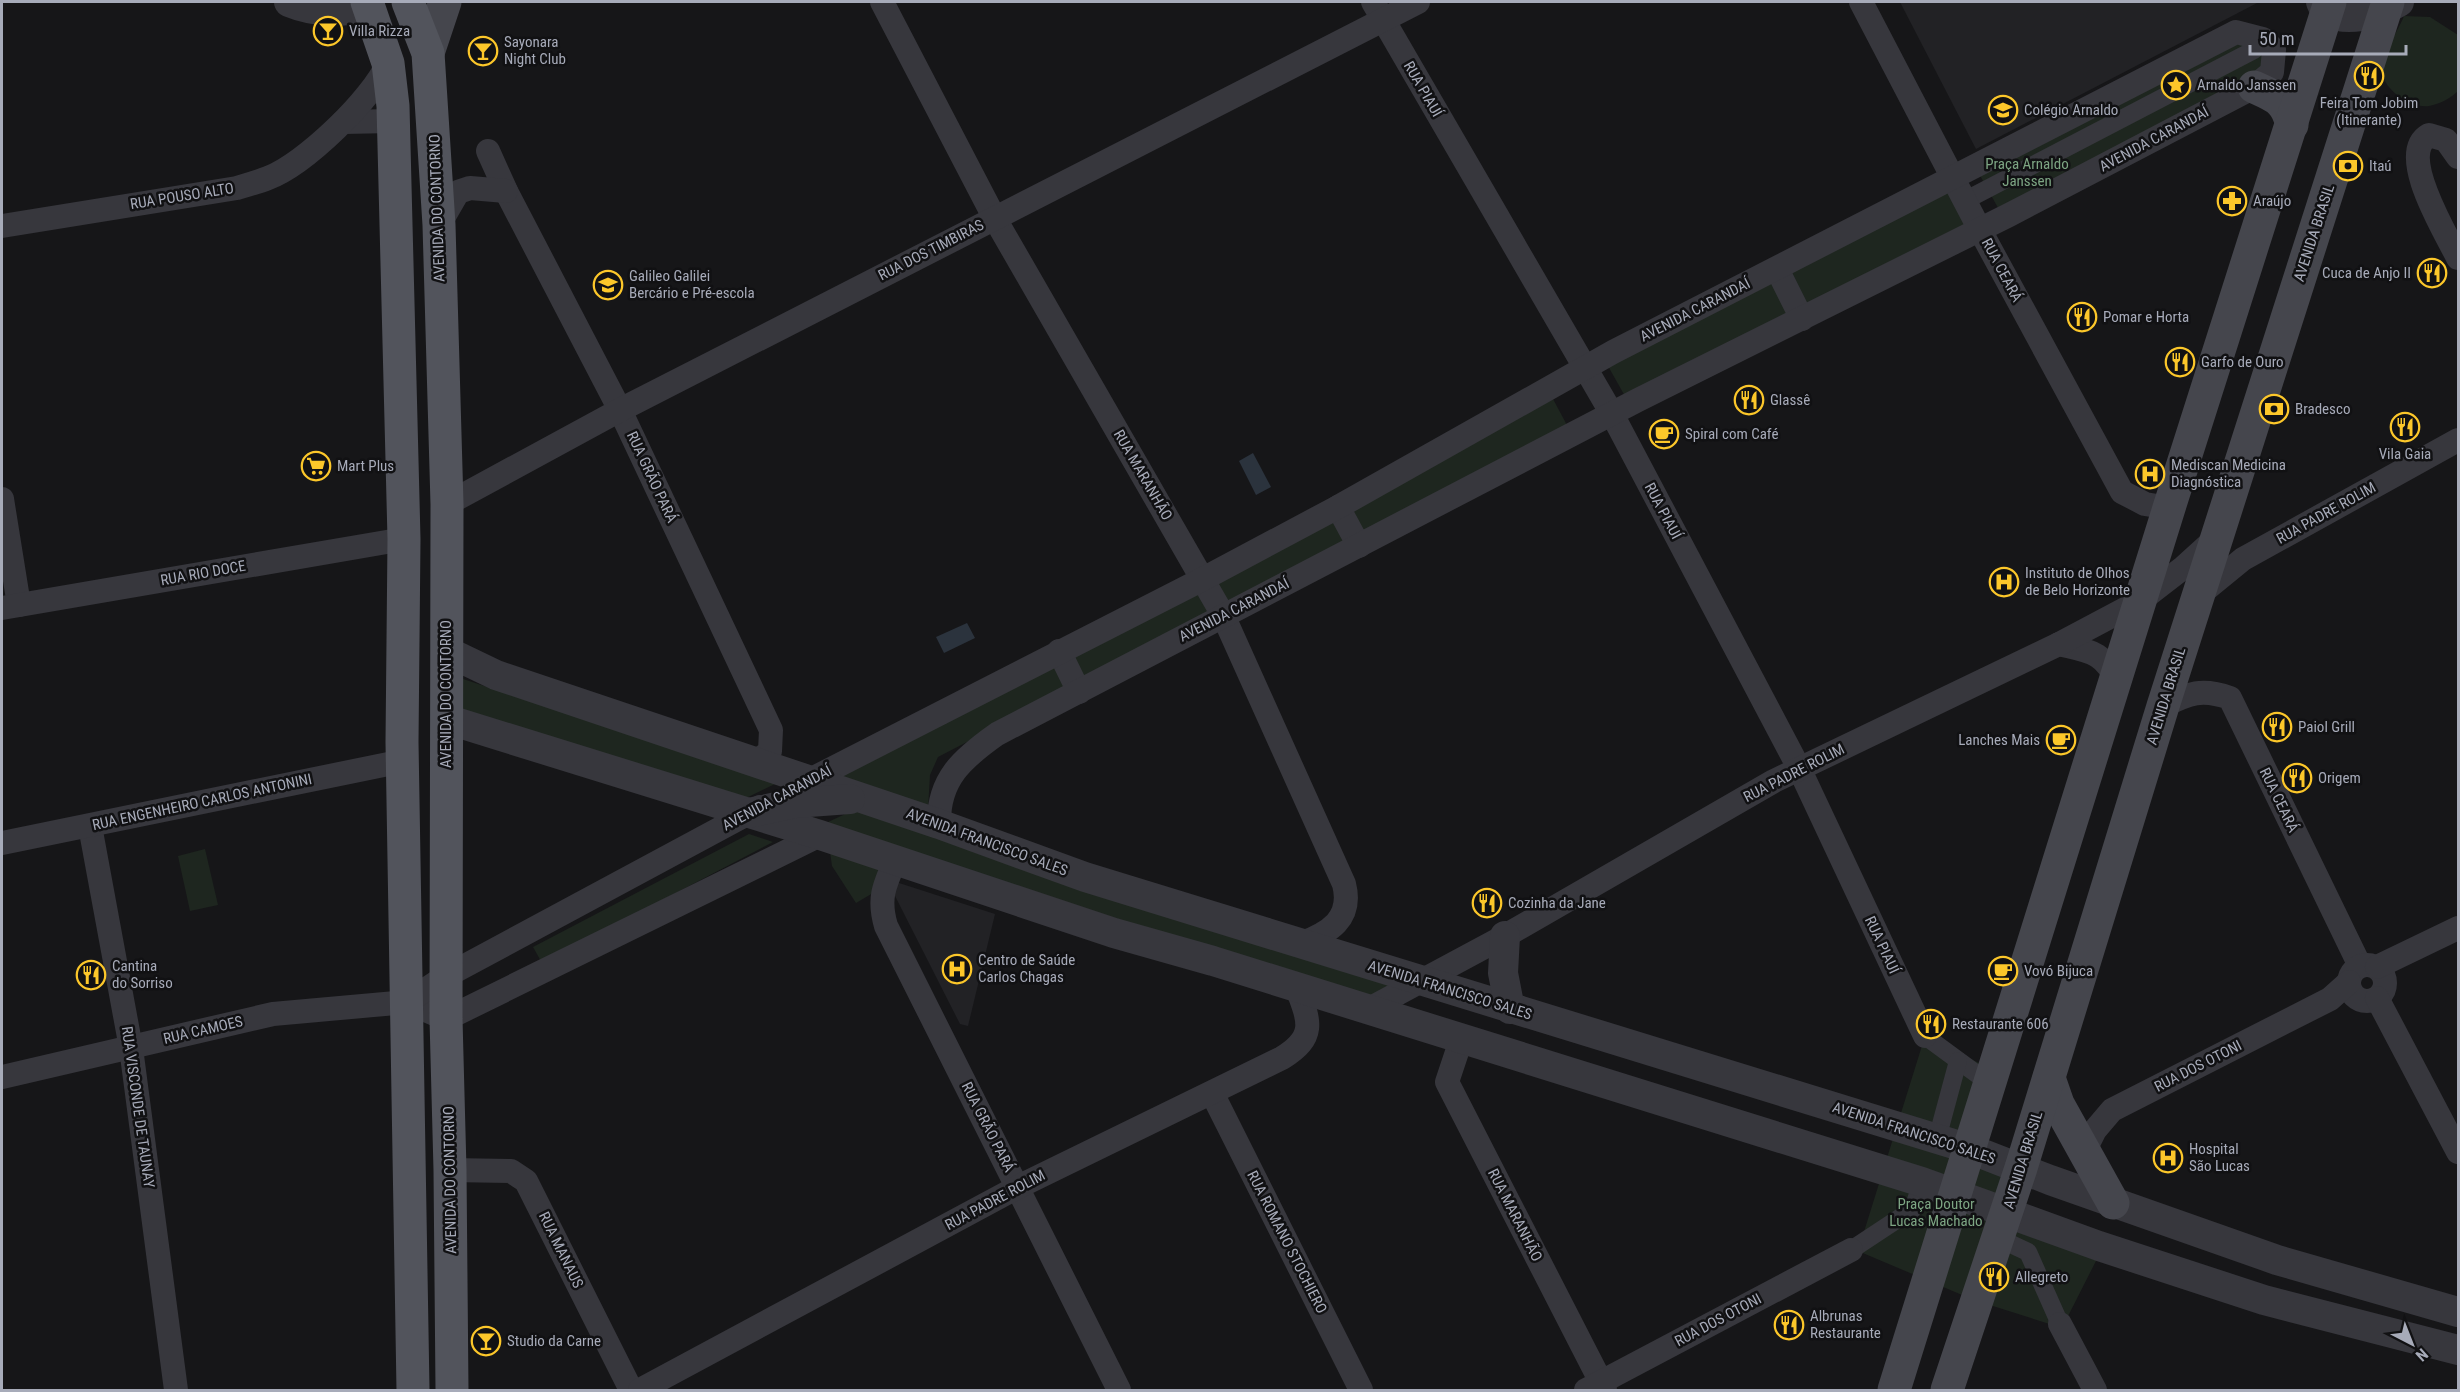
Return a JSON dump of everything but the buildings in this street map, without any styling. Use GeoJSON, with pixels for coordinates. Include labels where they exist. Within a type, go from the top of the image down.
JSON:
{"type":"FeatureCollection","features":[{"type":"Feature","properties":{"kind":"main road","name":"AVENIDA DO CONTORNO"},"geometry":{"type":"LineString","coordinates":[[408,2],[428,53],[439,225],[447,504],[446,1019],[452,1390]]}},
{"type":"Feature","properties":{"kind":"main road"},"geometry":{"type":"LineString","coordinates":[[428,53],[445,2]]}},
{"type":"Feature","properties":{"kind":"main road"},"geometry":{"type":"LineString","coordinates":[[371,4],[388,63],[393,121],[404,550],[403,761],[413,1390]]}},
{"type":"Feature","properties":{"kind":"main road","name":"AVENIDA BRASIL"},"geometry":{"type":"LineString","coordinates":[[1947,1390],[2021,1168],[2220,527],[2391,4]]}},
{"type":"Feature","properties":{"kind":"main road"},"geometry":{"type":"LineString","coordinates":[[1894,1390],[2117,681],[2140,600],[2292,125],[2326,5]]}},
{"type":"Feature","properties":{"kind":"main road"},"geometry":{"type":"LineString","coordinates":[[2254,87],[2275,96],[2288,108],[2292,125]]}},
{"type":"Feature","properties":{"kind":"main road"},"geometry":{"type":"LineString","coordinates":[[404,550],[415,615],[417,688],[430,711],[446,719]]}},
{"type":"Feature","properties":{"kind":"main road"},"geometry":{"type":"LineString","coordinates":[[2049,1078],[2058,1104],[2113,1203]]}},
{"type":"Feature","properties":{"kind":"street"},"geometry":{"type":"LineString","coordinates":[[289,2],[302,7],[338,12],[371,4]]}},
{"type":"Feature","properties":{"kind":"street","name":"RUA MARANHÃO"},"geometry":{"type":"LineString","coordinates":[[882,2],[994,218],[1223,615],[1344,884],[1348,898],[1345,912],[1321,936],[1300,944]]}},
{"type":"Feature","properties":{"kind":"street","name":"RUA DOS TIMBIRAS"},"geometry":{"type":"LineString","coordinates":[[447,504],[621,410],[994,218],[1378,10],[1418,2]]}},
{"type":"Feature","properties":{"kind":"street","name":"RUA CEARÁ"},"geometry":{"type":"LineString","coordinates":[[1861,2],[1955,178],[1980,230],[2122,492],[2145,504],[2169,508]]}},
{"type":"Feature","properties":{"kind":"street"},"geometry":{"type":"LineString","coordinates":[[2326,5],[2342,19],[2391,4]]}},
{"type":"Feature","properties":{"kind":"street","name":"RUA PIAUÍ"},"geometry":{"type":"LineString","coordinates":[[1378,10],[1612,414],[1799,768],[1925,1036]]}},
{"type":"Feature","properties":{"kind":"street","name":"AVENIDA CARANDAÍ"},"geometry":{"type":"LineString","coordinates":[[407,1002],[446,976],[810,780],[1203,579],[1338,507],[1585,368],[2236,32],[2263,39],[2274,50],[2272,72],[2254,87],[1980,230],[1612,414],[998,734],[976,748],[945,785],[939,805],[939,824]]}},
{"type":"Feature","properties":{"kind":"street"},"geometry":{"type":"LineString","coordinates":[[1966,200],[2254,50]]}},
{"type":"Feature","properties":{"kind":"street","name":"RUA POUSO ALTO"},"geometry":{"type":"LineString","coordinates":[[2,226],[237,188],[270,178],[296,161],[343,122],[380,82],[388,63]]}},
{"type":"Feature","properties":{"kind":"street"},"geometry":{"type":"LineString","coordinates":[[343,122],[393,121]]}},
{"type":"Feature","properties":{"kind":"street"},"geometry":{"type":"LineString","coordinates":[[2458,157],[2446,140],[2429,135],[2422,139],[2417,161],[2425,189],[2458,258]]}},
{"type":"Feature","properties":{"kind":"street","name":"RUA GRÃO PARÁ"},"geometry":{"type":"LineString","coordinates":[[488,151],[506,191],[621,410],[771,730],[770,751],[755,763]]}},
{"type":"Feature","properties":{"kind":"street"},"geometry":{"type":"LineString","coordinates":[[439,225],[458,192],[471,188],[506,191]]}},
{"type":"Feature","properties":{"kind":"street"},"geometry":{"type":"LineString","coordinates":[[1777,269],[1802,319]]}},
{"type":"Feature","properties":{"kind":"street","name":"RUA PADRE ROLIM"},"geometry":{"type":"LineString","coordinates":[[2199,595],[2243,559],[2458,440]]}},
{"type":"Feature","properties":{"kind":"street"},"geometry":{"type":"LineString","coordinates":[[2,499],[10,607]]}},
{"type":"Feature","properties":{"kind":"street"},"geometry":{"type":"LineString","coordinates":[[1338,507],[1359,546]]}},
{"type":"Feature","properties":{"kind":"street"},"geometry":{"type":"LineString","coordinates":[[2220,527],[2228,550],[2243,559]]}},
{"type":"Feature","properties":{"kind":"street","name":"RUA PADRE ROLIM"},"geometry":{"type":"LineString","coordinates":[[1369,1010],[1799,768],[2059,644],[2140,600],[2184,567],[2220,527]]}},
{"type":"Feature","properties":{"kind":"street","name":"RUA RIO DOCE"},"geometry":{"type":"LineString","coordinates":[[10,607],[404,550]]}},
{"type":"Feature","properties":{"kind":"street"},"geometry":{"type":"LineString","coordinates":[[2059,644],[2095,653],[2110,664],[2117,681]]}},
{"type":"Feature","properties":{"kind":"street","name":"AVENIDA FRANCISCO SALES"},"geometry":{"type":"LineString","coordinates":[[446,651],[496,675],[939,824],[1085,878],[1970,1149],[2113,1203],[2277,1260],[2458,1312]]}},
{"type":"Feature","properties":{"kind":"street"},"geometry":{"type":"LineString","coordinates":[[1059,651],[1079,692]]}},
{"type":"Feature","properties":{"kind":"street","name":"RUA CEARÁ"},"geometry":{"type":"LineString","coordinates":[[2163,706],[2185,695],[2210,691],[2230,698],[2359,981]]}},
{"type":"Feature","properties":{"kind":"street"},"geometry":{"type":"LineString","coordinates":[[446,719],[820,835],[1070,918],[1462,1037],[1953,1206],[2033,1238],[2458,1350]]}},
{"type":"Feature","properties":{"kind":"street","name":"RUA ENGENHEIRO CARLOS ANTONINI"},"geometry":{"type":"LineString","coordinates":[[2,843],[403,761]]}},
{"type":"Feature","properties":{"kind":"street"},"geometry":{"type":"LineString","coordinates":[[747,814],[819,800],[868,800]]}},
{"type":"Feature","properties":{"kind":"street","name":"RUA VISCONDE DE TAUNAY"},"geometry":{"type":"LineString","coordinates":[[90,826],[131,1048],[176,1390]]}},
{"type":"Feature","properties":{"kind":"street"},"geometry":{"type":"LineString","coordinates":[[407,1002],[446,1019],[820,835]]}},
{"type":"Feature","properties":{"kind":"street","name":"RUA GRÃO PARÁ"},"geometry":{"type":"LineString","coordinates":[[896,861],[885,885],[880,906],[886,926],[1119,1390]]}},
{"type":"Feature","properties":{"kind":"street"},"geometry":{"type":"LineString","coordinates":[[1070,918],[1085,878]]}},
{"type":"Feature","properties":{"kind":"street","name":"RUA DOS OTONI"},"geometry":{"type":"LineString","coordinates":[[2084,1152],[2095,1130],[2112,1110],[2458,928]]}},
{"type":"Feature","properties":{"kind":"street"},"geometry":{"type":"LineString","coordinates":[[1504,936],[1503,973],[1510,1009]]}},
{"type":"Feature","properties":{"kind":"street"},"geometry":{"type":"LineString","coordinates":[[498,949],[515,985]]}},
{"type":"Feature","properties":{"kind":"street"},"geometry":{"type":"LineString","coordinates":[[2359,981],[2385,988],[2377,998],[2458,1152]]}},
{"type":"Feature","properties":{"kind":"street","name":"RUA PADRE ROLIM"},"geometry":{"type":"LineString","coordinates":[[640,1390],[1018,1186],[1282,1058],[1305,1039],[1308,1027],[1306,1013],[1297,988]]}},
{"type":"Feature","properties":{"kind":"street","name":"RUA CAMOES"},"geometry":{"type":"LineString","coordinates":[[2,1077],[273,1014],[407,1002]]}},
{"type":"Feature","properties":{"kind":"street"},"geometry":{"type":"LineString","coordinates":[[1925,1036],[1989,1083]]}},
{"type":"Feature","properties":{"kind":"street","name":"RUA MARANHÃO"},"geometry":{"type":"LineString","coordinates":[[1462,1037],[1447,1082],[1597,1388]]}},
{"type":"Feature","properties":{"kind":"street"},"geometry":{"type":"LineString","coordinates":[[1937,1139],[1958,1061]]}},
{"type":"Feature","properties":{"kind":"street","name":"RUA ROMANO STOCHIERO"},"geometry":{"type":"LineString","coordinates":[[1212,1093],[1361,1390]]}},
{"type":"Feature","properties":{"kind":"street","name":"RUA MANAUS"},"geometry":{"type":"LineString","coordinates":[[450,1170],[512,1171],[526,1181],[631,1390]]}},
{"type":"Feature","properties":{"kind":"street"},"geometry":{"type":"LineString","coordinates":[[1851,1250],[1918,1195]]}},
{"type":"Feature","properties":{"kind":"street"},"geometry":{"type":"LineString","coordinates":[[2033,1238],[2060,1324],[2095,1390]]}},
{"type":"Feature","properties":{"kind":"street","name":"RUA DOS OTONI"},"geometry":{"type":"LineString","coordinates":[[1597,1388],[1851,1250]]}},
{"type":"Feature","properties":{"kind":"street"},"geometry":{"type":"LineString","coordinates":[[2264,1300],[2277,1260]]}},
{"type":"Feature","properties":{"kind":"shaded area","name":"Colégio Arnaldo"},"geometry":{"type":"Polygon","coordinates":[[[1900,2],[2259,2],[1976,149],[1900,2]]]}},
{"type":"Feature","properties":{"kind":"shaded area"},"geometry":{"type":"Polygon","coordinates":[[[1253,453],[1271,487],[1256,495],[1239,461],[1253,453]]]}},
{"type":"Feature","properties":{"kind":"shaded area"},"geometry":{"type":"Polygon","coordinates":[[[967,623],[975,638],[944,653],[936,637],[967,623]]]}},
{"type":"Feature","properties":{"kind":"shaded area","name":"Centro de Saúde Carlos Chagas"},"geometry":{"type":"Polygon","coordinates":[[[896,882],[995,914],[968,1026],[960,1024],[891,888],[896,882]]]}},
{"type":"Feature","properties":{"kind":"green space"},"geometry":{"type":"Polygon","coordinates":[[[2404,16],[2430,17],[2458,35],[2458,91],[2441,102],[2429,106],[2414,104],[2398,96],[2386,83],[2382,68],[2383,62],[2404,16]]]}},
{"type":"Feature","properties":{"kind":"green space","name":"Praça Arnaldo Janssen"},"geometry":{"type":"Polygon","coordinates":[[[2237,38],[2264,56],[2264,70],[2002,215],[1977,170],[2237,38]]]}},
{"type":"Feature","properties":{"kind":"green space"},"geometry":{"type":"Polygon","coordinates":[[[1950,189],[1969,224],[1804,308],[1785,273],[1950,189]]]}},
{"type":"Feature","properties":{"kind":"green space"},"geometry":{"type":"Polygon","coordinates":[[[1774,278],[1793,315],[1626,398],[1608,366],[1774,278]]]}},
{"type":"Feature","properties":{"kind":"green space"},"geometry":{"type":"Polygon","coordinates":[[[1553,399],[1568,427],[1363,536],[1350,509],[1553,399]]]}},
{"type":"Feature","properties":{"kind":"green space"},"geometry":{"type":"Polygon","coordinates":[[[1335,515],[1350,543],[1226,605],[1211,581],[1335,515]]]}},
{"type":"Feature","properties":{"kind":"green space"},"geometry":{"type":"Polygon","coordinates":[[[1199,585],[1214,612],[1086,681],[1071,654],[1199,585]]]}},
{"type":"Feature","properties":{"kind":"green space"},"geometry":{"type":"Polygon","coordinates":[[[1059,665],[1069,689],[938,757],[930,775],[928,809],[833,777],[1059,665]]]}},
{"type":"Feature","properties":{"kind":"green space"},"geometry":{"type":"Polygon","coordinates":[[[454,676],[777,783],[740,801],[457,710],[454,676]]]}},
{"type":"Feature","properties":{"kind":"green space"},"geometry":{"type":"Polygon","coordinates":[[[856,809],[1401,983],[1369,999],[888,848],[873,893],[856,903],[832,866],[826,823],[856,809]]]}},
{"type":"Feature","properties":{"kind":"green space"},"geometry":{"type":"Polygon","coordinates":[[[749,834],[773,842],[542,963],[533,947],[749,834]]]}},
{"type":"Feature","properties":{"kind":"green space"},"geometry":{"type":"Polygon","coordinates":[[[205,849],[218,905],[190,911],[178,856],[205,849]]]}},
{"type":"Feature","properties":{"kind":"green space","name":"Praça Doutor Lucas Machado"},"geometry":{"type":"Polygon","coordinates":[[[1925,1036],[1997,1072],[1972,1151],[2015,1172],[1998,1222],[2098,1257],[2062,1328],[1974,1300],[1858,1251],[1925,1036]]]}},
{"type":"Feature","properties":{"kind":"place","name":"Villa Rizza"},"geometry":{"type":"Point","coordinates":[328,31]}},
{"type":"Feature","properties":{"kind":"place","name":"Sayonara Night Club"},"geometry":{"type":"Point","coordinates":[483,51]}},
{"type":"Feature","properties":{"kind":"place","name":"Feira Tom Jobim (Itinerante)"},"geometry":{"type":"Point","coordinates":[2369,76]}},
{"type":"Feature","properties":{"kind":"place","name":"Arnaldo Janssen"},"geometry":{"type":"Point","coordinates":[2176,85]}},
{"type":"Feature","properties":{"kind":"place","name":"Colégio Arnaldo"},"geometry":{"type":"Point","coordinates":[2003,110]}},
{"type":"Feature","properties":{"kind":"place","name":"Itaú"},"geometry":{"type":"Point","coordinates":[2348,166]}},
{"type":"Feature","properties":{"kind":"place","name":"Araújo"},"geometry":{"type":"Point","coordinates":[2232,201]}},
{"type":"Feature","properties":{"kind":"place","name":"Cuca de Anjo II"},"geometry":{"type":"Point","coordinates":[2432,273]}},
{"type":"Feature","properties":{"kind":"place","name":"Galileo Galilei Bercário e Pré-escola"},"geometry":{"type":"Point","coordinates":[608,285]}},
{"type":"Feature","properties":{"kind":"place","name":"Pomar e Horta"},"geometry":{"type":"Point","coordinates":[2082,317]}},
{"type":"Feature","properties":{"kind":"place","name":"Garfo de Ouro"},"geometry":{"type":"Point","coordinates":[2180,362]}},
{"type":"Feature","properties":{"kind":"place","name":"Glassê"},"geometry":{"type":"Point","coordinates":[1749,400]}},
{"type":"Feature","properties":{"kind":"place","name":"Bradesco"},"geometry":{"type":"Point","coordinates":[2274,409]}},
{"type":"Feature","properties":{"kind":"place","name":"Vila Gaia"},"geometry":{"type":"Point","coordinates":[2405,427]}},
{"type":"Feature","properties":{"kind":"place","name":"Spiral com Café"},"geometry":{"type":"Point","coordinates":[1664,434]}},
{"type":"Feature","properties":{"kind":"place","name":"Mart Plus"},"geometry":{"type":"Point","coordinates":[316,466]}},
{"type":"Feature","properties":{"kind":"place","name":"Mediscan Medicina Diagnóstica"},"geometry":{"type":"Point","coordinates":[2150,474]}},
{"type":"Feature","properties":{"kind":"place","name":"Instituto de Olhos de Belo Horizonte"},"geometry":{"type":"Point","coordinates":[2004,582]}},
{"type":"Feature","properties":{"kind":"place","name":"Paiol Grill"},"geometry":{"type":"Point","coordinates":[2277,727]}},
{"type":"Feature","properties":{"kind":"place","name":"Lanches Mais"},"geometry":{"type":"Point","coordinates":[2061,740]}},
{"type":"Feature","properties":{"kind":"place","name":"Origem"},"geometry":{"type":"Point","coordinates":[2297,778]}},
{"type":"Feature","properties":{"kind":"place","name":"Cozinha da Jane"},"geometry":{"type":"Point","coordinates":[1487,903]}},
{"type":"Feature","properties":{"kind":"place","name":"Centro de Saúde Carlos Chagas"},"geometry":{"type":"Point","coordinates":[957,969]}},
{"type":"Feature","properties":{"kind":"place","name":"Vovó Bijuca"},"geometry":{"type":"Point","coordinates":[2003,971]}},
{"type":"Feature","properties":{"kind":"place","name":"Cantina do Sorriso"},"geometry":{"type":"Point","coordinates":[91,975]}},
{"type":"Feature","properties":{"kind":"place","name":"Restaurante 606"},"geometry":{"type":"Point","coordinates":[1931,1024]}},
{"type":"Feature","properties":{"kind":"place","name":"Hospital São Lucas"},"geometry":{"type":"Point","coordinates":[2168,1158]}},
{"type":"Feature","properties":{"kind":"place","name":"Allegreto"},"geometry":{"type":"Point","coordinates":[1994,1277]}},
{"type":"Feature","properties":{"kind":"place","name":"Albrunas Restaurante"},"geometry":{"type":"Point","coordinates":[1789,1325]}},
{"type":"Feature","properties":{"kind":"place","name":"Studio da Carne"},"geometry":{"type":"Point","coordinates":[486,1341]}}]}
